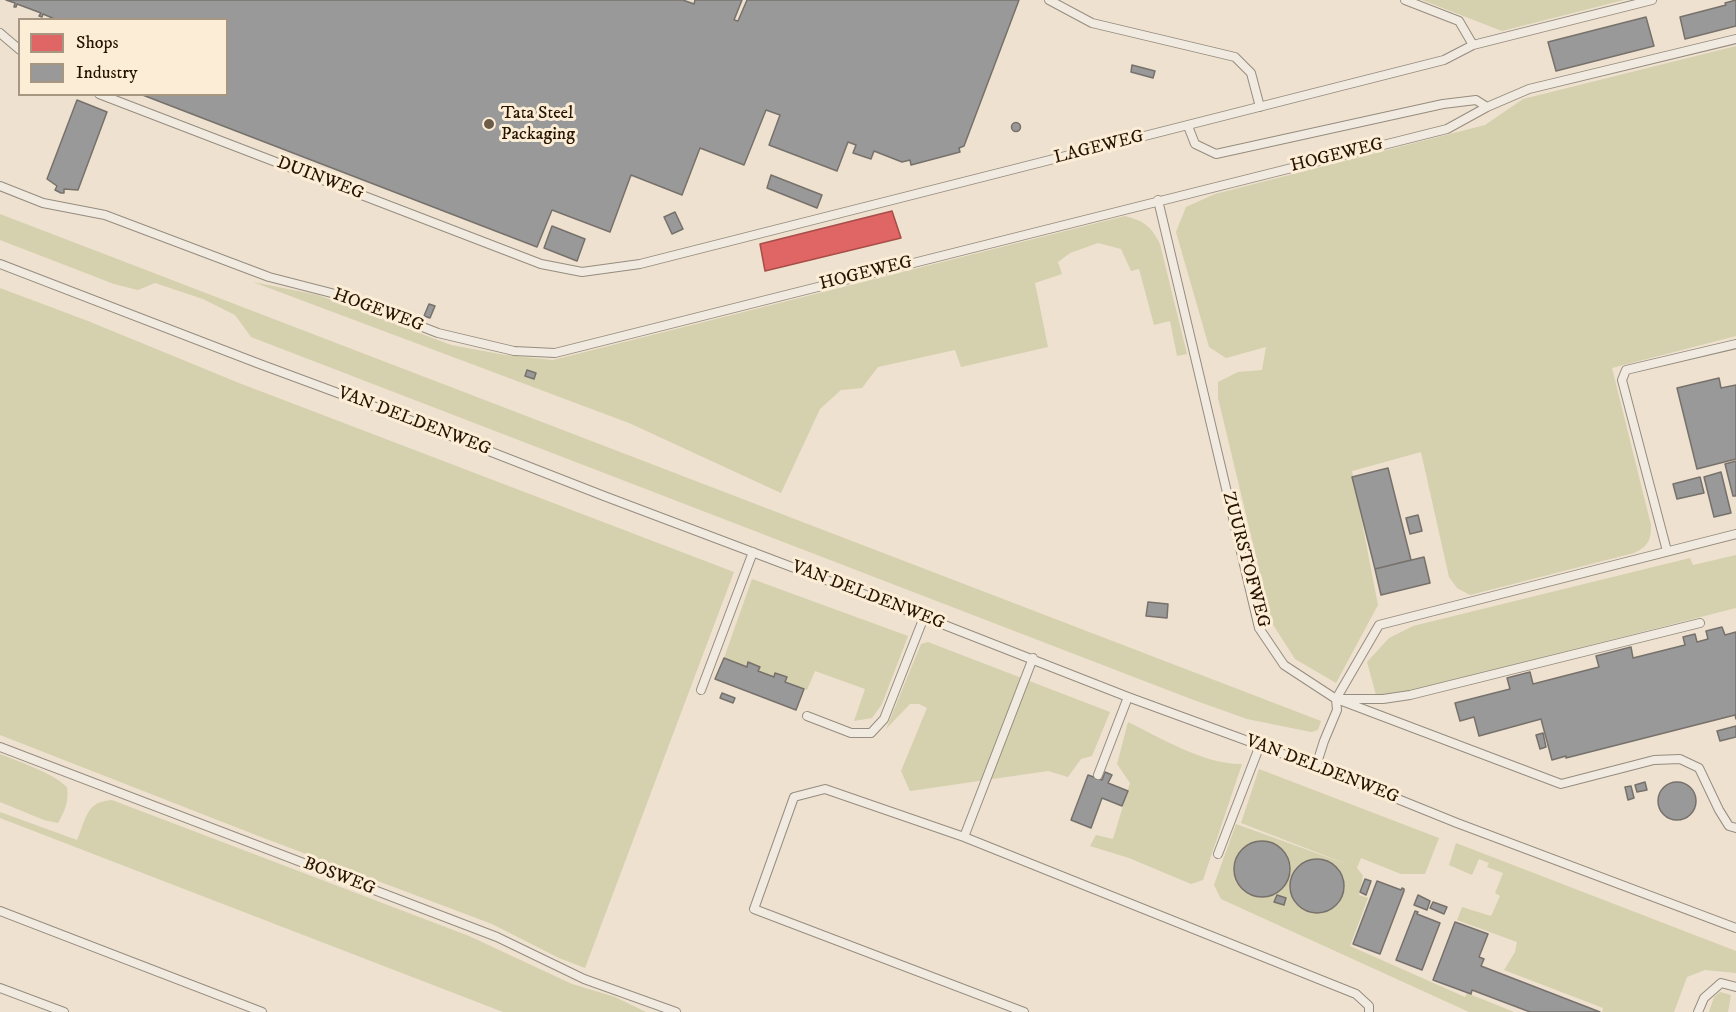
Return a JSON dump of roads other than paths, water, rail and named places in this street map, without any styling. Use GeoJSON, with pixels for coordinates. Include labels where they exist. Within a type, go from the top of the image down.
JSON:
{"type":"FeatureCollection","features":[{"type":"Feature","properties":{"kind":"lane"},"geometry":{"type":"LineString","coordinates":[[1049,0],[1092,23],[1235,57],[1251,74],[1260,107]]}},
{"type":"Feature","properties":{"kind":"lane"},"geometry":{"type":"LineString","coordinates":[[1405,0],[1459,21],[1473,45]]}},
{"type":"Feature","properties":{"kind":"lane","name":"LAGEWEG"},"geometry":{"type":"LineString","coordinates":[[541,264],[582,272],[640,264],[1444,60],[1473,45],[1652,0]]}},
{"type":"Feature","properties":{"kind":"lane"},"geometry":{"type":"LineString","coordinates":[[0,33],[18,48]]}},
{"type":"Feature","properties":{"kind":"lane","name":"HOGEWEG"},"geometry":{"type":"LineString","coordinates":[[0,186],[43,203],[105,215],[269,277],[343,296],[438,333],[514,351],[555,353],[1447,129],[1487,107],[1529,89],[1736,39]]}},
{"type":"Feature","properties":{"kind":"lane","name":"DUINWEG"},"geometry":{"type":"LineString","coordinates":[[104,96],[541,264]]}},
{"type":"Feature","properties":{"kind":"lane"},"geometry":{"type":"LineString","coordinates":[[1188,126],[1195,144],[1216,154],[1443,104],[1476,100],[1487,107]]}},
{"type":"Feature","properties":{"kind":"lane","name":"ZUURSTOFWEG"},"geometry":{"type":"LineString","coordinates":[[1158,200],[1259,628],[1284,665],[1336,699],[1560,784],[1654,760],[1680,759],[1700,768],[1719,810],[1729,826],[1736,828]]}},
{"type":"Feature","properties":{"kind":"lane","name":"VAN DELDENWEG"},"geometry":{"type":"LineString","coordinates":[[0,264],[1736,928]]}},
{"type":"Feature","properties":{"kind":"lane"},"geometry":{"type":"LineString","coordinates":[[1667,551],[1622,380],[1626,370],[1736,344]]}},
{"type":"Feature","properties":{"kind":"lane"},"geometry":{"type":"LineString","coordinates":[[1316,766],[1337,710],[1336,699],[1379,625],[1736,534]]}},
{"type":"Feature","properties":{"kind":"lane"},"geometry":{"type":"LineString","coordinates":[[701,690],[753,552]]}},
{"type":"Feature","properties":{"kind":"lane"},"geometry":{"type":"LineString","coordinates":[[807,716],[851,734],[871,733],[884,719],[924,617]]}},
{"type":"Feature","properties":{"kind":"lane"},"geometry":{"type":"LineString","coordinates":[[1336,699],[1383,699],[1410,695],[1700,622]]}},
{"type":"Feature","properties":{"kind":"lane"},"geometry":{"type":"LineString","coordinates":[[964,837],[1033,658]]}},
{"type":"Feature","properties":{"kind":"lane"},"geometry":{"type":"LineString","coordinates":[[1098,775],[1128,697]]}},
{"type":"Feature","properties":{"kind":"lane"},"geometry":{"type":"LineString","coordinates":[[1218,854],[1260,746]]}},
{"type":"Feature","properties":{"kind":"lane","name":"BOSWEG"},"geometry":{"type":"LineString","coordinates":[[0,747],[497,937],[584,979],[676,1012]]}},
{"type":"Feature","properties":{"kind":"lane"},"geometry":{"type":"LineString","coordinates":[[1024,1012],[754,909],[794,797],[825,789],[964,837],[1356,994],[1369,1006],[1369,1012]]}},
{"type":"Feature","properties":{"kind":"lane"},"geometry":{"type":"LineString","coordinates":[[0,911],[262,1012]]}},
{"type":"Feature","properties":{"kind":"lane"},"geometry":{"type":"LineString","coordinates":[[1698,1012],[1704,998],[1721,983],[1736,987]]}},
{"type":"Feature","properties":{"kind":"lane"},"geometry":{"type":"LineString","coordinates":[[0,988],[64,1012]]}},
{"type":"Feature","properties":{"kind":"place","name":"Tata Steel Packaging"},"geometry":{"type":"Point","coordinates":[489,124]}}]}
